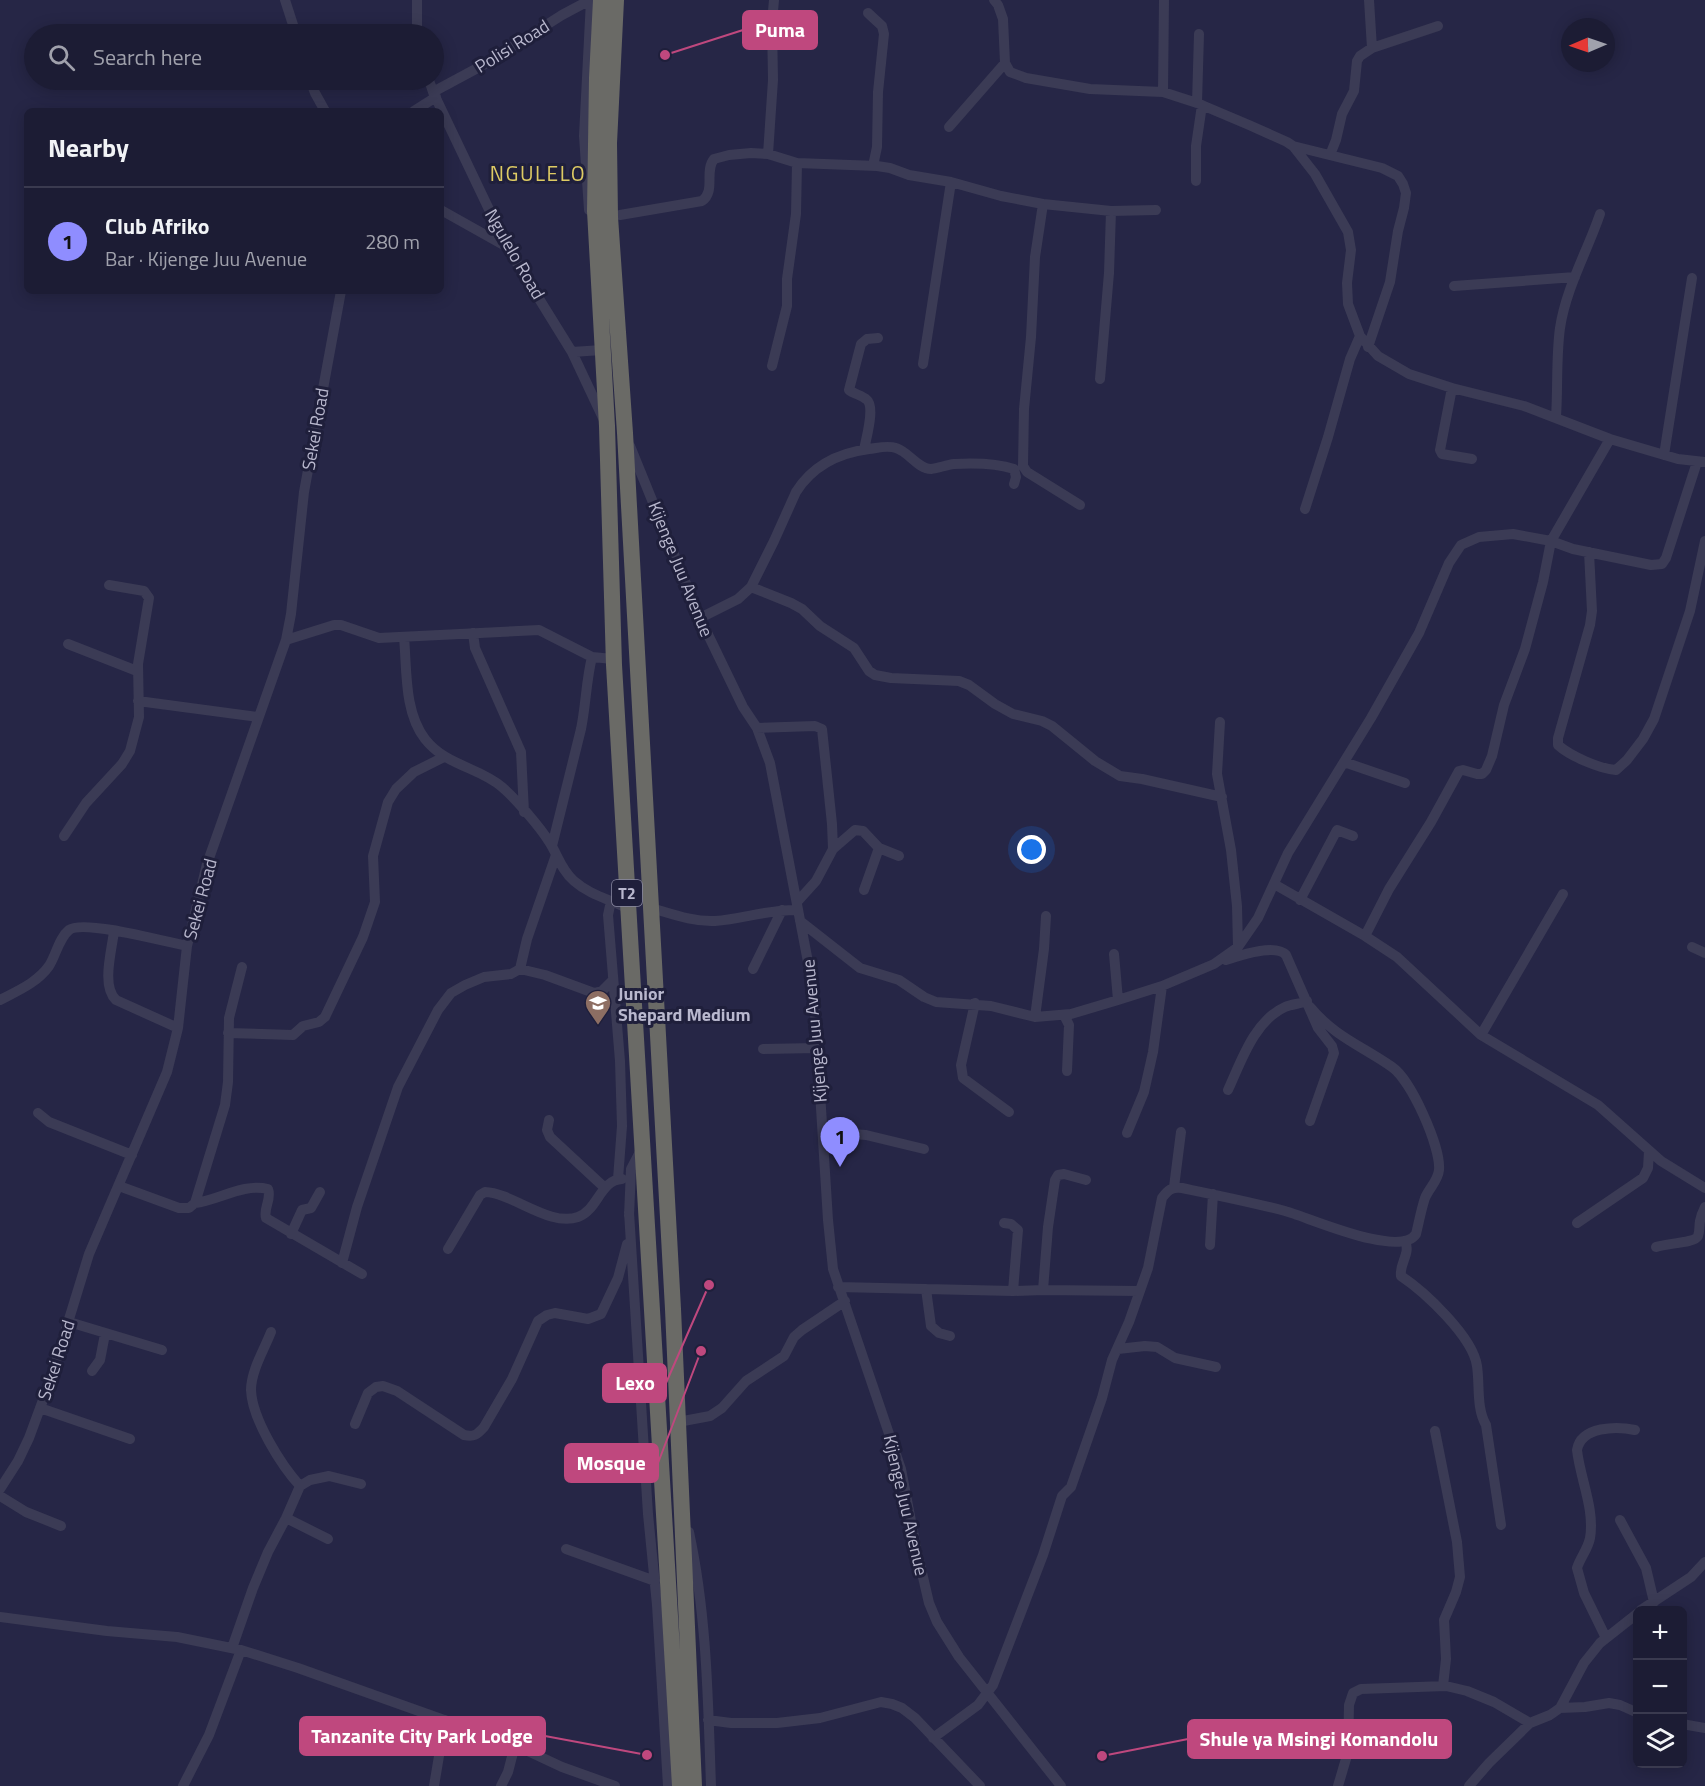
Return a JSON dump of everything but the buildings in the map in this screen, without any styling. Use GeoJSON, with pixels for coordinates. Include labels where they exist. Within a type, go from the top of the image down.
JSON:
{"type":"FeatureCollection","features":[{"type":"Feature","properties":{"kind":"highway","name":"T2"},"geometry":{"type":"LineString","coordinates":[[601,0],[595,211],[607,426],[613,662],[680,1786]]}},
{"type":"Feature","properties":{"kind":"highway","name":"T2"},"geometry":{"type":"LineString","coordinates":[[616,0],[609,143],[610,217],[625,433],[651,908],[682,1502],[694,1786]]}},
{"type":"Feature","properties":{"kind":"highway"},"geometry":{"type":"LineString","coordinates":[[612,605],[634,606]]}},
{"type":"Feature","properties":{"kind":"highway"},"geometry":{"type":"LineString","coordinates":[[613,662],[638,667]]}},
{"type":"Feature","properties":{"kind":"street"},"geometry":{"type":"LineString","coordinates":[[285,0],[293,24]]}},
{"type":"Feature","properties":{"kind":"street"},"geometry":{"type":"LineString","coordinates":[[417,0],[417,24]]}},
{"type":"Feature","properties":{"kind":"street"},"geometry":{"type":"LineString","coordinates":[[590,0],[584,136],[587,195],[597,270]]}},
{"type":"Feature","properties":{"kind":"street","name":"Polisi Road"},"geometry":{"type":"LineString","coordinates":[[444,88],[590,0]]}},
{"type":"Feature","properties":{"kind":"street"},"geometry":{"type":"LineString","coordinates":[[768,154],[773,80],[774,0]]}},
{"type":"Feature","properties":{"kind":"street"},"geometry":{"type":"LineString","coordinates":[[994,0],[1003,19],[1005,63],[1010,72],[1026,78],[1090,89],[1163,92],[1199,104],[1278,137],[1293,146],[1382,168],[1398,176],[1406,193],[1390,282],[1368,347]]}},
{"type":"Feature","properties":{"kind":"street"},"geometry":{"type":"LineString","coordinates":[[1163,92],[1164,0]]}},
{"type":"Feature","properties":{"kind":"street"},"geometry":{"type":"LineString","coordinates":[[1370,0],[1372,48]]}},
{"type":"Feature","properties":{"kind":"street"},"geometry":{"type":"LineString","coordinates":[[868,13],[882,26],[884,34],[878,92],[877,147],[873,166]]}},
{"type":"Feature","properties":{"kind":"street"},"geometry":{"type":"LineString","coordinates":[[1330,155],[1342,114],[1354,91],[1357,62],[1366,50],[1438,26]]}},
{"type":"Feature","properties":{"kind":"street"},"geometry":{"type":"LineString","coordinates":[[1196,181],[1199,34]]}},
{"type":"Feature","properties":{"kind":"street"},"geometry":{"type":"LineString","coordinates":[[949,127],[1005,63]]}},
{"type":"Feature","properties":{"kind":"street"},"geometry":{"type":"LineString","coordinates":[[315,90],[324,108]]}},
{"type":"Feature","properties":{"kind":"street","name":"Ngulelo Road"},"geometry":{"type":"LineString","coordinates":[[433,90],[441,108]]}},
{"type":"Feature","properties":{"kind":"street","name":"Polisi Road"},"geometry":{"type":"LineString","coordinates":[[434,94],[441,90]]}},
{"type":"Feature","properties":{"kind":"street"},"geometry":{"type":"LineString","coordinates":[[418,108],[434,94]]}},
{"type":"Feature","properties":{"kind":"street","name":"Ngulelo Road"},"geometry":{"type":"LineString","coordinates":[[444,115],[507,247],[572,352],[607,426]]}},
{"type":"Feature","properties":{"kind":"street"},"geometry":{"type":"LineString","coordinates":[[1214,964],[1238,947],[1258,918],[1298,837],[1419,633],[1449,563],[1461,545],[1479,537],[1513,534],[1551,541],[1573,549],[1651,564],[1662,564],[1701,462],[1610,439],[1524,406],[1452,388],[1409,374],[1378,356],[1360,336],[1348,304],[1351,250],[1348,232],[1315,174],[1293,146]]}},
{"type":"Feature","properties":{"kind":"street"},"geometry":{"type":"LineString","coordinates":[[620,215],[702,201],[708,193],[710,168],[714,159],[736,154],[768,154],[797,163],[890,168],[909,176],[951,182],[1001,196],[1043,204],[1111,211],[1156,210]]}},
{"type":"Feature","properties":{"kind":"street"},"geometry":{"type":"LineString","coordinates":[[772,366],[787,306],[787,279],[796,214],[797,163]]}},
{"type":"Feature","properties":{"kind":"street"},"geometry":{"type":"LineString","coordinates":[[923,364],[951,182]]}},
{"type":"Feature","properties":{"kind":"street"},"geometry":{"type":"LineString","coordinates":[[1043,204],[1035,257],[1024,409],[1023,466],[1027,472],[1080,505]]}},
{"type":"Feature","properties":{"kind":"street"},"geometry":{"type":"LineString","coordinates":[[1100,379],[1109,273],[1111,211]]}},
{"type":"Feature","properties":{"kind":"street"},"geometry":{"type":"LineString","coordinates":[[444,212],[507,247]]}},
{"type":"Feature","properties":{"kind":"street"},"geometry":{"type":"LineString","coordinates":[[1556,417],[1560,329],[1575,277],[1600,214]]}},
{"type":"Feature","properties":{"kind":"street"},"geometry":{"type":"LineString","coordinates":[[1454,286],[1575,277]]}},
{"type":"Feature","properties":{"kind":"street"},"geometry":{"type":"LineString","coordinates":[[1664,454],[1692,278]]}},
{"type":"Feature","properties":{"kind":"street","name":"Sekei Road"},"geometry":{"type":"LineString","coordinates":[[0,1489],[18,1461],[40,1408],[89,1254],[167,1072],[178,1028],[187,946],[207,864],[286,640],[291,614],[304,492],[340,294]]}},
{"type":"Feature","properties":{"kind":"street"},"geometry":{"type":"LineString","coordinates":[[1305,509],[1350,359],[1360,336]]}},
{"type":"Feature","properties":{"kind":"street"},"geometry":{"type":"LineString","coordinates":[[864,450],[871,411],[870,404],[849,390],[861,344],[867,339],[878,338]]}},
{"type":"Feature","properties":{"kind":"street"},"geometry":{"type":"LineString","coordinates":[[572,352],[602,350]]}},
{"type":"Feature","properties":{"kind":"street"},"geometry":{"type":"LineString","coordinates":[[1452,388],[1440,450],[1442,454],[1472,459]]}},
{"type":"Feature","properties":{"kind":"street","name":"Kijenge Juu Avenue"},"geometry":{"type":"LineString","coordinates":[[625,433],[700,618],[738,698],[757,728],[773,774],[815,1012],[830,1249],[838,1287],[845,1301],[901,1469],[929,1603],[945,1637],[1062,1786]]}},
{"type":"Feature","properties":{"kind":"street"},"geometry":{"type":"LineString","coordinates":[[1365,936],[1389,889],[1431,822],[1459,771],[1482,774],[1486,770],[1492,756],[1504,705],[1527,640],[1543,582],[1551,541],[1610,439]]}},
{"type":"Feature","properties":{"kind":"street"},"geometry":{"type":"LineString","coordinates":[[700,618],[738,599],[751,587],[803,481],[834,457],[887,446],[898,448],[924,468],[930,469],[953,464],[1003,465],[1014,469],[1016,477],[1014,484]]}},
{"type":"Feature","properties":{"kind":"street"},"geometry":{"type":"LineString","coordinates":[[1589,552],[1592,611],[1590,625],[1558,738],[1558,745],[1572,755],[1616,770],[1643,739],[1654,719],[1690,611],[1705,541]]}},
{"type":"Feature","properties":{"kind":"street"},"geometry":{"type":"LineString","coordinates":[[64,836],[86,803],[122,764],[130,750],[139,717],[137,671],[148,598],[144,591],[109,585]]}},
{"type":"Feature","properties":{"kind":"street"},"geometry":{"type":"LineString","coordinates":[[751,587],[802,609],[820,626],[854,648],[869,671],[875,675],[891,678],[959,681],[969,685],[1013,714],[1042,721],[1052,726],[1095,761],[1120,776],[1222,797]]}},
{"type":"Feature","properties":{"kind":"street"},"geometry":{"type":"LineString","coordinates":[[286,640],[334,625],[341,625],[379,638],[541,630],[592,657],[613,662]]}},
{"type":"Feature","properties":{"kind":"street"},"geometry":{"type":"LineString","coordinates":[[473,633],[475,648],[521,753],[524,812]]}},
{"type":"Feature","properties":{"kind":"street"},"geometry":{"type":"LineString","coordinates":[[404,637],[413,719],[425,739],[444,757],[499,785],[524,812],[554,851],[563,870],[572,880],[592,893],[627,908]]}},
{"type":"Feature","properties":{"kind":"street"},"geometry":{"type":"LineString","coordinates":[[68,644],[137,671]]}},
{"type":"Feature","properties":{"kind":"street"},"geometry":{"type":"LineString","coordinates":[[520,969],[554,851],[585,711],[586,680],[592,657]]}},
{"type":"Feature","properties":{"kind":"street"},"geometry":{"type":"LineString","coordinates":[[138,701],[258,717]]}},
{"type":"Feature","properties":{"kind":"street"},"geometry":{"type":"LineString","coordinates":[[1220,722],[1216,774],[1228,825],[1234,876],[1238,947]]}},
{"type":"Feature","properties":{"kind":"street"},"geometry":{"type":"LineString","coordinates":[[757,728],[815,726],[822,729],[833,849]]}},
{"type":"Feature","properties":{"kind":"street"},"geometry":{"type":"LineString","coordinates":[[228,1034],[293,1035],[301,1027],[319,1022],[325,1017],[363,937],[375,902],[373,856],[388,802],[396,789],[414,772],[444,757]]}},
{"type":"Feature","properties":{"kind":"street"},"geometry":{"type":"LineString","coordinates":[[1344,762],[1405,783]]}},
{"type":"Feature","properties":{"kind":"street"},"geometry":{"type":"LineString","coordinates":[[798,911],[833,849],[855,830],[859,829],[879,848],[899,856]]}},
{"type":"Feature","properties":{"kind":"street"},"geometry":{"type":"LineString","coordinates":[[1300,900],[1337,830],[1353,836]]}},
{"type":"Feature","properties":{"kind":"street"},"geometry":{"type":"LineString","coordinates":[[864,890],[879,848]]}},
{"type":"Feature","properties":{"kind":"street"},"geometry":{"type":"LineString","coordinates":[[1274,884],[1365,936],[1404,962],[1480,1035],[1598,1105],[1672,1169],[1705,1188]]}},
{"type":"Feature","properties":{"kind":"street"},"geometry":{"type":"LineString","coordinates":[[1480,1035],[1563,894]]}},
{"type":"Feature","properties":{"kind":"street"},"geometry":{"type":"LineString","coordinates":[[611,901],[608,911],[621,1093],[624,1179],[629,1212],[668,1786]]}},
{"type":"Feature","properties":{"kind":"street"},"geometry":{"type":"LineString","coordinates":[[651,908],[687,918],[712,921],[782,910],[798,911],[860,968],[899,980],[924,997],[936,1002],[951,1004],[975,1003],[1035,1017],[1064,1015],[1118,1000],[1247,954],[1282,951],[1309,1004],[1318,1028],[1332,1046],[1334,1056],[1310,1121]]}},
{"type":"Feature","properties":{"kind":"street"},"geometry":{"type":"LineString","coordinates":[[753,969],[782,910]]}},
{"type":"Feature","properties":{"kind":"street"},"geometry":{"type":"LineString","coordinates":[[1035,1017],[1046,916]]}},
{"type":"Feature","properties":{"kind":"street"},"geometry":{"type":"LineString","coordinates":[[0,1000],[32,982],[45,971],[65,934],[72,928],[88,926],[187,946]]}},
{"type":"Feature","properties":{"kind":"street"},"geometry":{"type":"LineString","coordinates":[[114,931],[108,982],[112,996],[116,1000],[178,1028]]}},
{"type":"Feature","properties":{"kind":"street"},"geometry":{"type":"LineString","coordinates":[[1692,947],[1705,953]]}},
{"type":"Feature","properties":{"kind":"street"},"geometry":{"type":"LineString","coordinates":[[1114,954],[1118,1000]]}},
{"type":"Feature","properties":{"kind":"street"},"geometry":{"type":"LineString","coordinates":[[195,1203],[225,1105],[228,1082],[229,1018],[242,967]]}},
{"type":"Feature","properties":{"kind":"street"},"geometry":{"type":"LineString","coordinates":[[342,1263],[357,1208],[398,1087],[438,1010],[451,993],[484,977],[511,974],[520,969],[555,978],[594,993],[602,991],[613,980]]}},
{"type":"Feature","properties":{"kind":"street"},"geometry":{"type":"LineString","coordinates":[[1127,1133],[1147,1082],[1162,986]]}},
{"type":"Feature","properties":{"kind":"street"},"geometry":{"type":"LineString","coordinates":[[975,1003],[961,1072],[969,1084],[1009,1112]]}},
{"type":"Feature","properties":{"kind":"street"},"geometry":{"type":"LineString","coordinates":[[1228,1090],[1250,1041],[1260,1027],[1285,1007],[1309,1004]]}},
{"type":"Feature","properties":{"kind":"street"},"geometry":{"type":"LineString","coordinates":[[933,1738],[978,1706],[988,1693],[1043,1555],[1062,1496],[1071,1487],[1102,1398],[1112,1360],[1148,1268],[1162,1198],[1168,1190],[1174,1187],[1213,1194],[1293,1213],[1357,1236],[1405,1241],[1416,1234],[1425,1200],[1437,1180],[1439,1171],[1429,1127],[1407,1083],[1397,1070],[1332,1030],[1309,1004]]}},
{"type":"Feature","properties":{"kind":"street"},"geometry":{"type":"LineString","coordinates":[[1064,1015],[1069,1025],[1067,1071]]}},
{"type":"Feature","properties":{"kind":"street"},"geometry":{"type":"LineString","coordinates":[[763,1049],[817,1048]]}},
{"type":"Feature","properties":{"kind":"street"},"geometry":{"type":"LineString","coordinates":[[38,1113],[49,1122],[132,1155]]}},
{"type":"Feature","properties":{"kind":"street"},"geometry":{"type":"LineString","coordinates":[[549,1120],[547,1130],[550,1137],[604,1188]]}},
{"type":"Feature","properties":{"kind":"street"},"geometry":{"type":"LineString","coordinates":[[824,1132],[866,1136],[924,1149]]}},
{"type":"Feature","properties":{"kind":"street"},"geometry":{"type":"LineString","coordinates":[[1174,1187],[1181,1132]]}},
{"type":"Feature","properties":{"kind":"street"},"geometry":{"type":"LineString","coordinates":[[448,1249],[484,1192],[549,1215],[578,1217],[591,1210],[604,1188],[624,1179],[642,1148]]}},
{"type":"Feature","properties":{"kind":"street"},"geometry":{"type":"LineString","coordinates":[[1577,1223],[1643,1178],[1648,1168],[1649,1151]]}},
{"type":"Feature","properties":{"kind":"street"},"geometry":{"type":"LineString","coordinates":[[1043,1290],[1048,1227],[1055,1180],[1058,1175],[1064,1174],[1086,1180]]}},
{"type":"Feature","properties":{"kind":"street"},"geometry":{"type":"LineString","coordinates":[[119,1186],[179,1208],[189,1208],[195,1203],[245,1189],[265,1188],[269,1192],[265,1217],[362,1274]]}},
{"type":"Feature","properties":{"kind":"street"},"geometry":{"type":"LineString","coordinates":[[291,1234],[302,1210],[311,1208],[320,1192]]}},
{"type":"Feature","properties":{"kind":"street"},"geometry":{"type":"LineString","coordinates":[[1210,1245],[1213,1194]]}},
{"type":"Feature","properties":{"kind":"street"},"geometry":{"type":"LineString","coordinates":[[1656,1247],[1667,1243],[1693,1242],[1699,1233],[1699,1223],[1705,1207]]}},
{"type":"Feature","properties":{"kind":"street"},"geometry":{"type":"LineString","coordinates":[[355,1424],[368,1393],[376,1387],[383,1386],[397,1391],[464,1435],[478,1434],[512,1379],[538,1321],[547,1315],[555,1314],[588,1319],[601,1314],[623,1262],[629,1212]]}},
{"type":"Feature","properties":{"kind":"street"},"geometry":{"type":"LineString","coordinates":[[1004,1223],[1011,1224],[1018,1230],[1013,1291]]}},
{"type":"Feature","properties":{"kind":"street"},"geometry":{"type":"LineString","coordinates":[[1405,1241],[1408,1250],[1401,1269],[1401,1276],[1429,1297],[1455,1326],[1474,1354],[1477,1364],[1480,1414],[1486,1425],[1501,1525]]}},
{"type":"Feature","properties":{"kind":"street"},"geometry":{"type":"LineString","coordinates":[[838,1287],[1139,1292]]}},
{"type":"Feature","properties":{"kind":"street"},"geometry":{"type":"LineString","coordinates":[[926,1289],[931,1326],[939,1333],[950,1336]]}},
{"type":"Feature","properties":{"kind":"street"},"geometry":{"type":"LineString","coordinates":[[678,1422],[710,1416],[722,1408],[746,1381],[784,1356],[794,1337],[845,1301]]}},
{"type":"Feature","properties":{"kind":"street"},"geometry":{"type":"LineString","coordinates":[[69,1322],[162,1350]]}},
{"type":"Feature","properties":{"kind":"street"},"geometry":{"type":"LineString","coordinates":[[271,1332],[252,1382],[254,1402],[273,1449],[287,1472],[300,1486]]}},
{"type":"Feature","properties":{"kind":"street"},"geometry":{"type":"LineString","coordinates":[[92,1371],[100,1360],[105,1334]]}},
{"type":"Feature","properties":{"kind":"street"},"geometry":{"type":"LineString","coordinates":[[1118,1349],[1157,1347],[1175,1358],[1216,1367]]}},
{"type":"Feature","properties":{"kind":"street"},"geometry":{"type":"LineString","coordinates":[[40,1408],[130,1439]]}},
{"type":"Feature","properties":{"kind":"street"},"geometry":{"type":"LineString","coordinates":[[1606,1638],[1584,1593],[1577,1569],[1590,1542],[1591,1531],[1590,1514],[1577,1450],[1582,1437],[1591,1433],[1622,1427],[1635,1430]]}},
{"type":"Feature","properties":{"kind":"street"},"geometry":{"type":"LineString","coordinates":[[1435,1431],[1457,1542],[1460,1577],[1444,1620],[1446,1659],[1443,1686]]}},
{"type":"Feature","properties":{"kind":"street"},"geometry":{"type":"LineString","coordinates":[[183,1786],[209,1735],[264,1561],[300,1486],[310,1480],[329,1476],[361,1484]]}},
{"type":"Feature","properties":{"kind":"street"},"geometry":{"type":"LineString","coordinates":[[0,1496],[26,1512],[61,1526]]}},
{"type":"Feature","properties":{"kind":"street"},"geometry":{"type":"LineString","coordinates":[[682,1502],[698,1574],[711,1786]]}},
{"type":"Feature","properties":{"kind":"street"},"geometry":{"type":"LineString","coordinates":[[286,1518],[328,1539]]}},
{"type":"Feature","properties":{"kind":"street"},"geometry":{"type":"LineString","coordinates":[[1620,1520],[1646,1568],[1654,1602]]}},
{"type":"Feature","properties":{"kind":"street"},"geometry":{"type":"LineString","coordinates":[[566,1550],[655,1581]]}},
{"type":"Feature","properties":{"kind":"street"},"geometry":{"type":"LineString","coordinates":[[1648,1606],[1691,1577],[1705,1562]]}},
{"type":"Feature","properties":{"kind":"street"},"geometry":{"type":"LineString","coordinates":[[0,1617],[107,1631],[177,1637],[236,1649],[298,1668],[445,1720],[615,1786]]}},
{"type":"Feature","properties":{"kind":"street"},"geometry":{"type":"LineString","coordinates":[[1469,1786],[1489,1763],[1530,1724],[1560,1707],[1584,1663],[1606,1638],[1633,1617]]}},
{"type":"Feature","properties":{"kind":"street"},"geometry":{"type":"LineString","coordinates":[[1338,1786],[1348,1752],[1349,1705],[1353,1693],[1361,1689],[1443,1686],[1467,1691],[1494,1702],[1530,1724]]}},
{"type":"Feature","properties":{"kind":"street"},"geometry":{"type":"LineString","coordinates":[[708,1719],[756,1723],[801,1721],[836,1715],[881,1702],[902,1708],[980,1786]]}},
{"type":"Feature","properties":{"kind":"street"},"geometry":{"type":"LineString","coordinates":[[1560,1707],[1585,1707],[1610,1703],[1620,1704],[1633,1710]]}},
{"type":"Feature","properties":{"kind":"street"},"geometry":{"type":"LineString","coordinates":[[434,1786],[445,1720]]}},
{"type":"Feature","properties":{"kind":"street"},"geometry":{"type":"LineString","coordinates":[[1687,1725],[1705,1728]]}},
{"type":"Feature","properties":{"kind":"street"},"geometry":{"type":"LineString","coordinates":[[501,1786],[508,1772],[514,1746]]}},
{"type":"Feature","properties":{"kind":"street"},"geometry":{"type":"LineString","coordinates":[[582,1786],[584,1774]]}},
{"type":"Feature","properties":{"kind":"place","name":"Puma"},"geometry":{"type":"Point","coordinates":[665,55]}},
{"type":"Feature","properties":{"kind":"place","name":"Junior Shepard Medium"},"geometry":{"type":"Point","coordinates":[598,1026]}},
{"type":"Feature","properties":{"kind":"place","name":"Club Afriko"},"geometry":{"type":"Point","coordinates":[840,1167]}},
{"type":"Feature","properties":{"kind":"place","name":"Lexo"},"geometry":{"type":"Point","coordinates":[709,1285]}},
{"type":"Feature","properties":{"kind":"place","name":"Mosque"},"geometry":{"type":"Point","coordinates":[701,1351]}},
{"type":"Feature","properties":{"kind":"place","name":"Tanzanite City Park Lodge"},"geometry":{"type":"Point","coordinates":[647,1755]}},
{"type":"Feature","properties":{"kind":"place","name":"Shule ya Msingi Komandolu"},"geometry":{"type":"Point","coordinates":[1102,1756]}},
{"type":"Feature","properties":{"kind":"district","name":"NGULELO"},"geometry":{"type":"Point","coordinates":[538,173]}}]}
